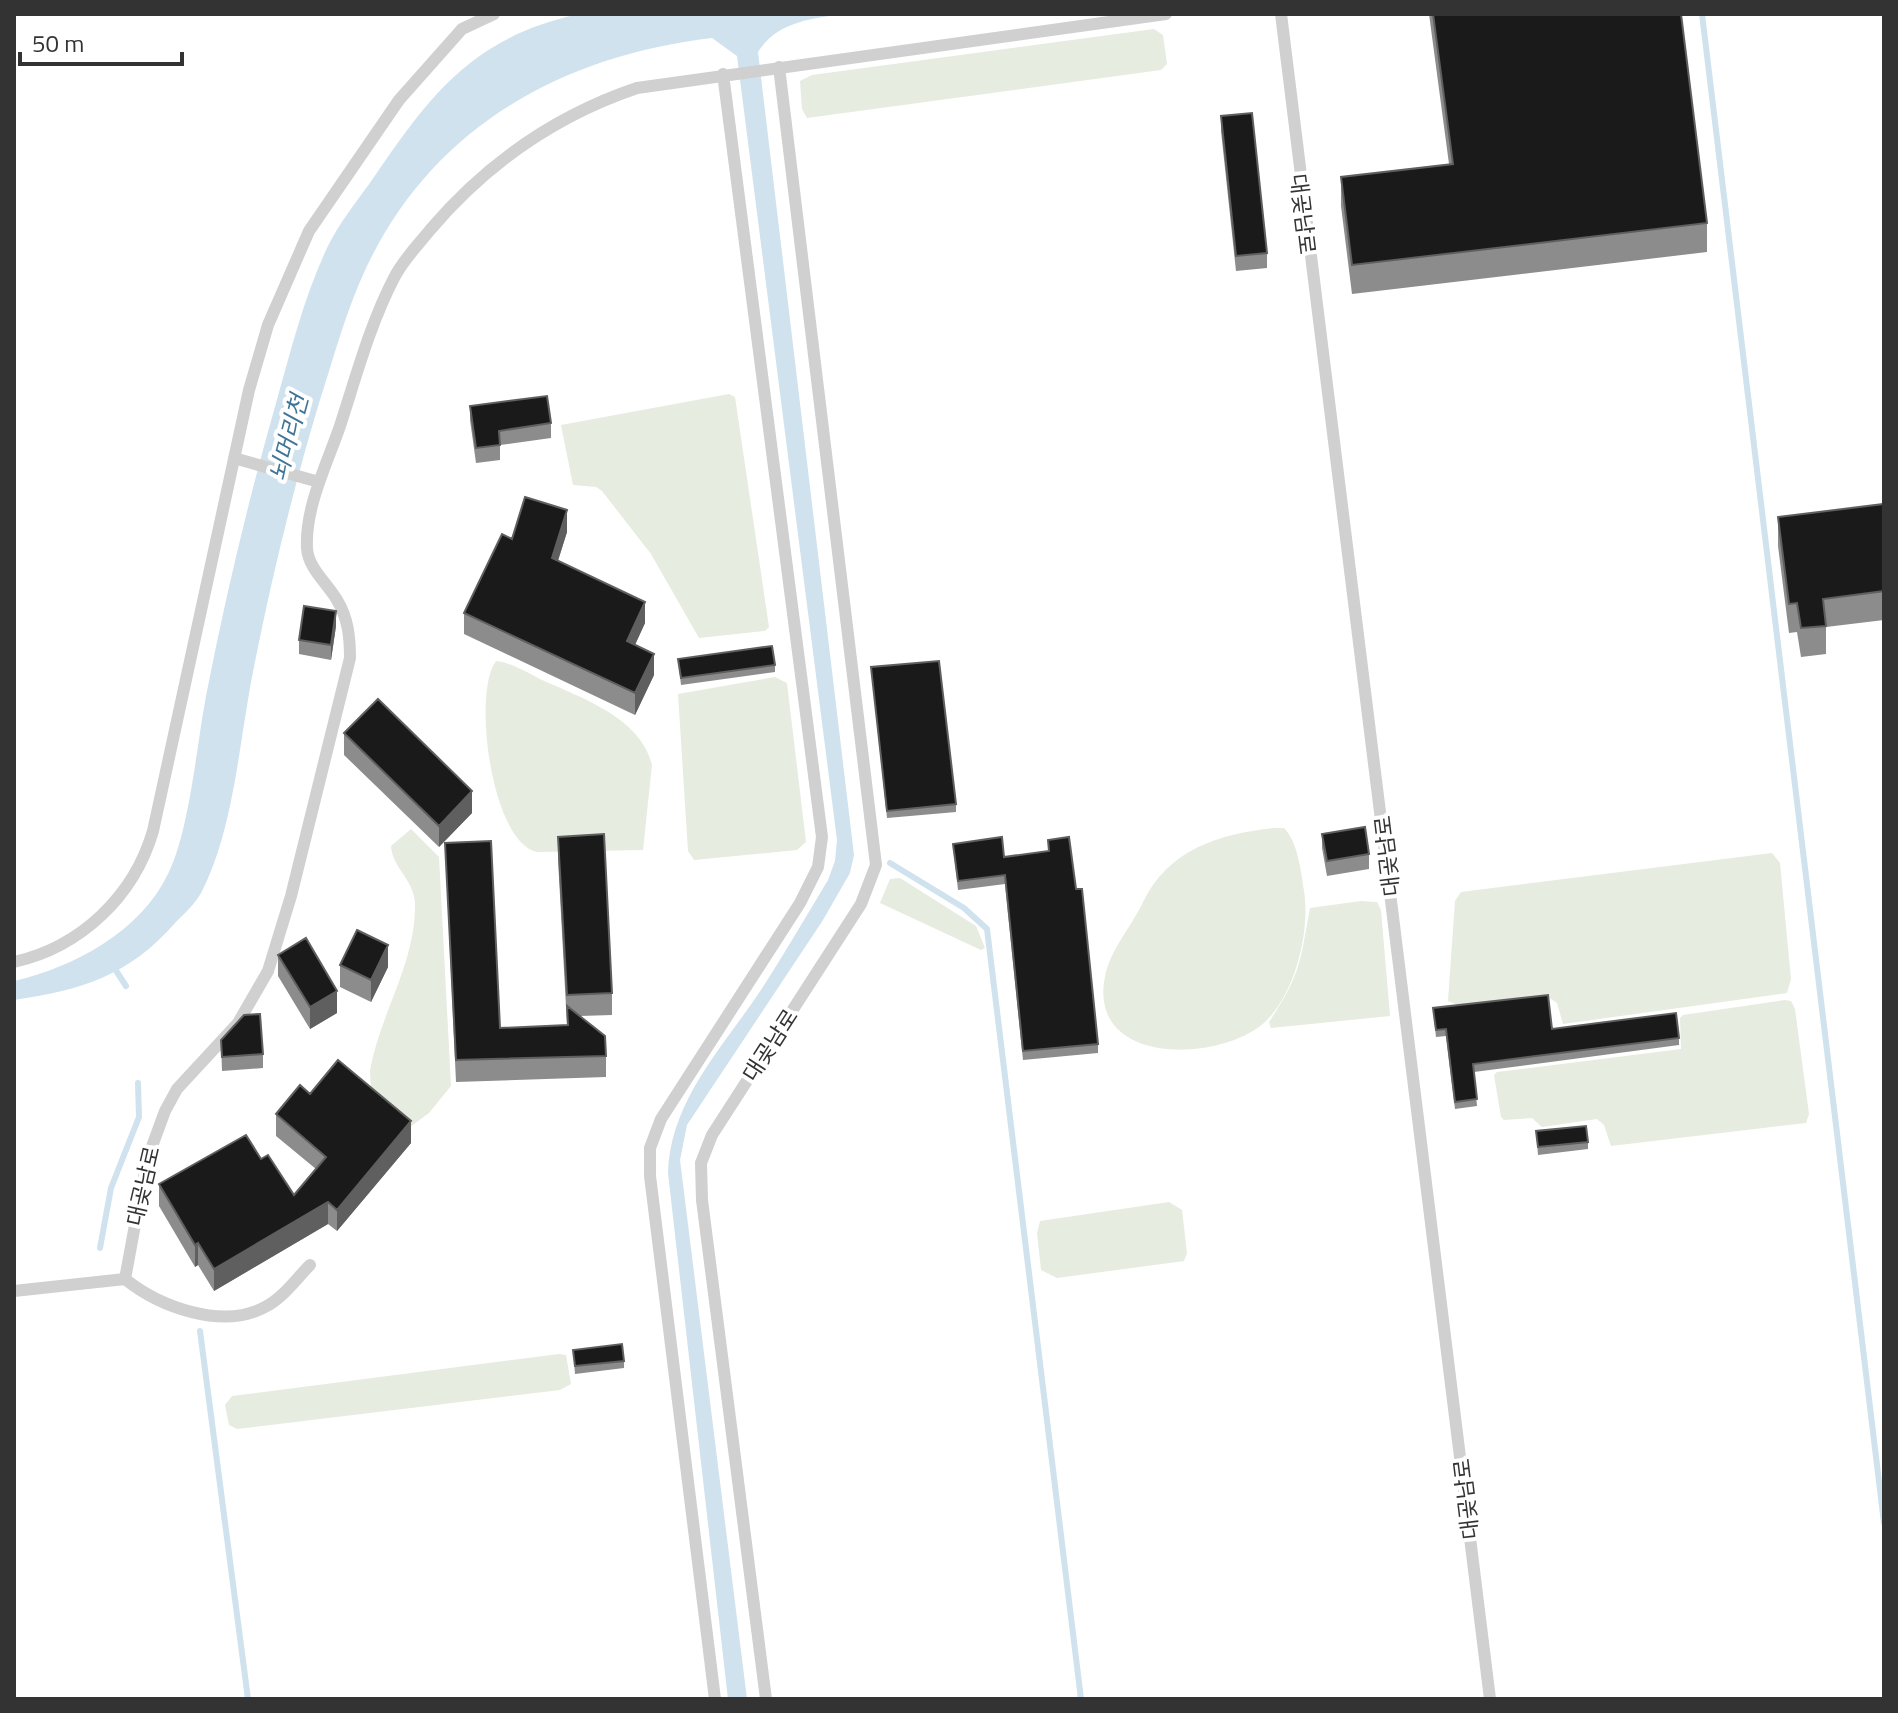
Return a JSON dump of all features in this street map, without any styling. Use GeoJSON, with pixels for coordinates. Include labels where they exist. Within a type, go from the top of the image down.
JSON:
{"type":"FeatureCollection","features":[{"type":"Feature","properties":{"kind":"lane"},"geometry":{"type":"LineString","coordinates":[[14,962],[43,954],[104,914],[130,884],[146,856],[234,458],[268,325],[309,231],[399,100],[462,29],[494,14]]}},
{"type":"Feature","properties":{"kind":"lane","name":"대곶남로"},"geometry":{"type":"LineString","coordinates":[[125,1279],[147,1160],[165,1111],[177,1089],[238,1023],[268,971],[291,896],[350,658],[350,636],[344,613],[307,551],[319,482],[395,276],[467,190],[519,146],[567,116],[637,88],[1166,14]]}},
{"type":"Feature","properties":{"kind":"lane","name":"대곶남로"},"geometry":{"type":"LineString","coordinates":[[1281,14],[1490,1699]]}},
{"type":"Feature","properties":{"kind":"lane","name":"대곶남로"},"geometry":{"type":"LineString","coordinates":[[766,1699],[702,1200],[701,1163],[712,1135],[861,904],[876,865],[779,67]]}},
{"type":"Feature","properties":{"kind":"lane"},"geometry":{"type":"LineString","coordinates":[[715,1699],[650,1176],[650,1148],[661,1119],[800,903],[818,867],[822,837],[723,74]]}},
{"type":"Feature","properties":{"kind":"lane"},"geometry":{"type":"LineString","coordinates":[[234,458],[319,482]]}},
{"type":"Feature","properties":{"kind":"lane"},"geometry":{"type":"LineString","coordinates":[[14,1291],[125,1279],[143,1293],[168,1305],[209,1315],[242,1314],[256,1311],[276,1300],[310,1265]]}},
{"type":"Feature","properties":{"kind":"shaded area"},"geometry":{"type":"Polygon","coordinates":[[[1154,29],[1163,35],[1167,64],[1161,70],[807,118],[802,109],[800,81],[812,75],[1154,29]]]}},
{"type":"Feature","properties":{"kind":"shaded area"},"geometry":{"type":"Polygon","coordinates":[[[729,394],[735,397],[769,627],[765,631],[699,638],[651,554],[602,491],[596,487],[573,485],[561,425],[729,394]]]}},
{"type":"Feature","properties":{"kind":"shaded area"},"geometry":{"type":"Polygon","coordinates":[[[496,661],[514,666],[591,702],[636,734],[652,765],[643,850],[537,852],[521,842],[508,822],[497,795],[490,764],[486,703],[489,678],[496,661]]]}},
{"type":"Feature","properties":{"kind":"shaded area"},"geometry":{"type":"Polygon","coordinates":[[[775,677],[787,683],[806,842],[797,850],[694,860],[688,851],[678,694],[775,677]]]}},
{"type":"Feature","properties":{"kind":"shaded area"},"geometry":{"type":"Polygon","coordinates":[[[1284,828],[1293,841],[1300,866],[1305,908],[1302,947],[1280,1003],[1256,1029],[1234,1040],[1208,1047],[1180,1050],[1154,1047],[1130,1039],[1113,1024],[1104,1002],[1106,972],[1154,884],[1181,857],[1198,847],[1234,835],[1284,828]]]}},
{"type":"Feature","properties":{"kind":"shaded area"},"geometry":{"type":"Polygon","coordinates":[[[411,829],[439,857],[451,1086],[429,1113],[402,1133],[371,1089],[370,1071],[381,1029],[404,968],[414,925],[414,895],[395,861],[391,846],[411,829]]]}},
{"type":"Feature","properties":{"kind":"shaded area"},"geometry":{"type":"Polygon","coordinates":[[[1772,853],[1780,863],[1791,979],[1787,993],[1563,1024],[1557,1003],[1548,997],[1460,1006],[1448,1001],[1455,901],[1461,892],[1772,853]]]}},
{"type":"Feature","properties":{"kind":"shaded area"},"geometry":{"type":"Polygon","coordinates":[[[900,878],[976,926],[985,948],[981,950],[880,903],[890,879],[900,878]]]}},
{"type":"Feature","properties":{"kind":"shaded area"},"geometry":{"type":"Polygon","coordinates":[[[1361,901],[1377,902],[1381,910],[1390,1016],[1271,1028],[1269,1022],[1288,992],[1298,967],[1310,908],[1361,901]]]}},
{"type":"Feature","properties":{"kind":"shaded area"},"geometry":{"type":"Polygon","coordinates":[[[1791,1001],[1795,1009],[1809,1114],[1806,1123],[1611,1146],[1604,1125],[1597,1119],[1542,1127],[1532,1118],[1504,1120],[1501,1117],[1494,1075],[1497,1072],[1681,1049],[1680,1018],[1683,1015],[1791,1001]]]}},
{"type":"Feature","properties":{"kind":"shaded area"},"geometry":{"type":"Polygon","coordinates":[[[1169,1202],[1182,1210],[1187,1253],[1184,1261],[1057,1278],[1041,1270],[1037,1233],[1040,1221],[1169,1202]]]}},
{"type":"Feature","properties":{"kind":"shaded area"},"geometry":{"type":"Polygon","coordinates":[[[566,1355],[571,1384],[560,1390],[237,1429],[229,1425],[225,1405],[232,1396],[566,1355]]]}},
{"type":"Feature","properties":{"kind":"water","name":"뇌머리천"},"geometry":{"type":"Polygon","coordinates":[[[579,14],[844,14],[806,20],[784,28],[758,52],[854,855],[850,873],[823,920],[687,1125],[680,1160],[747,1699],[728,1699],[668,1173],[671,1147],[688,1098],[761,990],[828,880],[835,861],[837,840],[737,56],[712,38],[657,47],[604,62],[555,81],[508,106],[466,137],[428,174],[395,217],[367,266],[353,300],[309,437],[266,608],[228,816],[212,869],[201,893],[158,941],[122,968],[82,985],[14,1000],[14,981],[59,967],[123,930],[156,895],[176,856],[214,655],[256,474],[298,324],[311,285],[332,239],[416,119],[459,72],[511,37],[579,14]]]}},
{"type":"Feature","properties":{"kind":"building"},"geometry":{"type":"Polygon","coordinates":[[[1433,14],[1681,14],[1707,223],[1352,265],[1341,177],[1453,164],[1433,14]]]}},
{"type":"Feature","properties":{"kind":"building"},"geometry":{"type":"Polygon","coordinates":[[[1252,113],[1267,253],[1236,256],[1221,116],[1252,113]]]}},
{"type":"Feature","properties":{"kind":"building"},"geometry":{"type":"Polygon","coordinates":[[[547,396],[551,423],[499,431],[500,445],[476,448],[470,406],[547,396]]]}},
{"type":"Feature","properties":{"kind":"building"},"geometry":{"type":"Polygon","coordinates":[[[525,497],[567,510],[552,558],[645,602],[627,641],[654,654],[635,693],[464,613],[502,534],[512,539],[525,497]]]}},
{"type":"Feature","properties":{"kind":"building"},"geometry":{"type":"Polygon","coordinates":[[[1884,504],[1884,591],[1823,599],[1826,626],[1801,628],[1797,603],[1789,604],[1778,517],[1884,504]]]}},
{"type":"Feature","properties":{"kind":"building"},"geometry":{"type":"Polygon","coordinates":[[[304,606],[336,611],[331,645],[299,640],[304,606]]]}},
{"type":"Feature","properties":{"kind":"building"},"geometry":{"type":"Polygon","coordinates":[[[772,646],[775,665],[681,678],[678,659],[772,646]]]}},
{"type":"Feature","properties":{"kind":"building"},"geometry":{"type":"Polygon","coordinates":[[[939,661],[956,804],[887,811],[871,667],[939,661]]]}},
{"type":"Feature","properties":{"kind":"building"},"geometry":{"type":"Polygon","coordinates":[[[378,699],[472,791],[439,826],[344,733],[378,699]]]}},
{"type":"Feature","properties":{"kind":"building"},"geometry":{"type":"Polygon","coordinates":[[[1365,827],[1369,854],[1327,861],[1322,834],[1365,827]]]}},
{"type":"Feature","properties":{"kind":"building"},"geometry":{"type":"Polygon","coordinates":[[[604,834],[612,993],[567,995],[558,837],[604,834]]]}},
{"type":"Feature","properties":{"kind":"building"},"geometry":{"type":"Polygon","coordinates":[[[1002,837],[1004,857],[1049,851],[1048,840],[1069,837],[1076,889],[1082,889],[1098,1044],[1023,1051],[1005,875],[958,881],[953,844],[1002,837]]]}},
{"type":"Feature","properties":{"kind":"building"},"geometry":{"type":"Polygon","coordinates":[[[491,841],[500,1028],[568,1025],[567,1006],[605,1036],[606,1056],[456,1060],[445,843],[491,841]]]}},
{"type":"Feature","properties":{"kind":"building"},"geometry":{"type":"Polygon","coordinates":[[[357,930],[388,945],[371,980],[340,965],[357,930]]]}},
{"type":"Feature","properties":{"kind":"building"},"geometry":{"type":"Polygon","coordinates":[[[306,938],[337,991],[310,1007],[278,955],[306,938]]]}},
{"type":"Feature","properties":{"kind":"building"},"geometry":{"type":"Polygon","coordinates":[[[1548,995],[1552,1029],[1676,1013],[1679,1038],[1473,1064],[1477,1099],[1455,1102],[1446,1029],[1436,1030],[1433,1008],[1548,995]]]}},
{"type":"Feature","properties":{"kind":"building"},"geometry":{"type":"Polygon","coordinates":[[[260,1014],[263,1054],[222,1057],[221,1040],[244,1015],[260,1014]]]}},
{"type":"Feature","properties":{"kind":"building"},"geometry":{"type":"Polygon","coordinates":[[[338,1060],[411,1121],[337,1210],[328,1202],[214,1269],[198,1243],[195,1245],[159,1184],[246,1135],[261,1159],[268,1155],[294,1195],[326,1157],[276,1114],[300,1085],[310,1094],[338,1060]]]}},
{"type":"Feature","properties":{"kind":"building"},"geometry":{"type":"Polygon","coordinates":[[[1586,1126],[1588,1142],[1538,1147],[1536,1131],[1586,1126]]]}},
{"type":"Feature","properties":{"kind":"building"},"geometry":{"type":"Polygon","coordinates":[[[622,1344],[624,1361],[575,1366],[573,1350],[622,1344]]]}},
{"type":"Feature","properties":{"kind":"waterway"},"geometry":{"type":"LineString","coordinates":[[1702,14],[1884,1523]]}},
{"type":"Feature","properties":{"kind":"waterway"},"geometry":{"type":"LineString","coordinates":[[890,863],[964,908],[987,929],[1081,1699]]}},
{"type":"Feature","properties":{"kind":"waterway"},"geometry":{"type":"LineString","coordinates":[[113,966],[126,986]]}},
{"type":"Feature","properties":{"kind":"waterway"},"geometry":{"type":"LineString","coordinates":[[100,1248],[111,1188],[139,1117],[138,1083]]}},
{"type":"Feature","properties":{"kind":"waterway"},"geometry":{"type":"LineString","coordinates":[[200,1331],[248,1699]]}}]}
